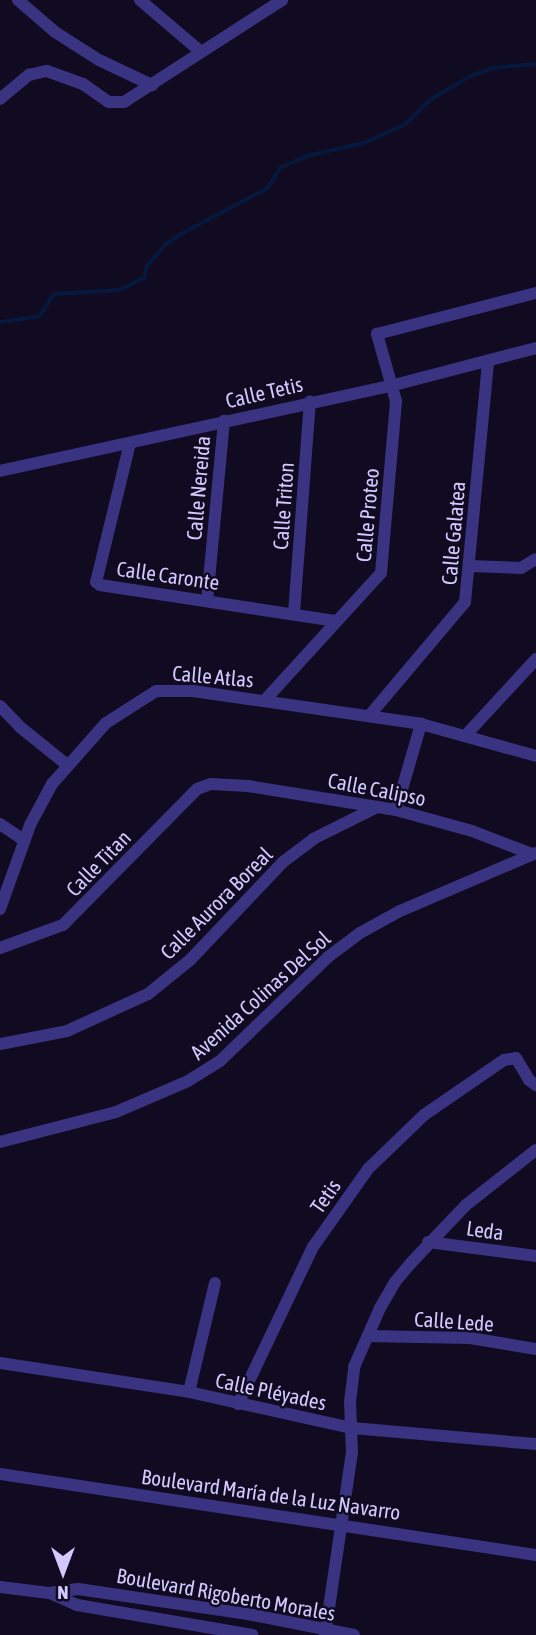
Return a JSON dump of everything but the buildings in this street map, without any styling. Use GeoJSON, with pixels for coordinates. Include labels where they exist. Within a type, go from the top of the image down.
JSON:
{"type":"FeatureCollection","features":[{"type":"Feature","properties":{"kind":"street"},"geometry":{"type":"LineString","coordinates":[[18,0],[55,32],[99,60],[152,85]]}},
{"type":"Feature","properties":{"kind":"street"},"geometry":{"type":"LineString","coordinates":[[140,0],[201,52]]}},
{"type":"Feature","properties":{"kind":"street"},"geometry":{"type":"LineString","coordinates":[[0,99],[29,75],[39,71],[58,73],[117,104],[152,85],[273,2]]}},
{"type":"Feature","properties":{"kind":"street","name":"Calle Proteo"},"geometry":{"type":"LineString","coordinates":[[265,700],[381,573],[396,401],[394,385],[377,334],[536,293]]}},
{"type":"Feature","properties":{"kind":"street","name":"Calle Tetis"},"geometry":{"type":"LineString","coordinates":[[0,471],[394,385],[536,348]]}},
{"type":"Feature","properties":{"kind":"street","name":"Calle Galatea"},"geometry":{"type":"LineString","coordinates":[[369,716],[460,611],[467,594],[488,361]]}},
{"type":"Feature","properties":{"kind":"street","name":"Calle Triton"},"geometry":{"type":"LineString","coordinates":[[294,612],[310,402]]}},
{"type":"Feature","properties":{"kind":"street","name":"Calle Nereida"},"geometry":{"type":"LineString","coordinates":[[207,601],[224,421]]}},
{"type":"Feature","properties":{"kind":"street","name":"Calle Caronte"},"geometry":{"type":"LineString","coordinates":[[130,443],[96,582],[100,585],[294,612],[335,621]]}},
{"type":"Feature","properties":{"kind":"street"},"geometry":{"type":"LineString","coordinates":[[470,566],[521,568],[536,559]]}},
{"type":"Feature","properties":{"kind":"street"},"geometry":{"type":"LineString","coordinates":[[465,736],[536,659]]}},
{"type":"Feature","properties":{"kind":"street","name":"Calle Atlas"},"geometry":{"type":"LineString","coordinates":[[0,909],[24,840],[40,804],[66,764],[106,723],[156,691],[193,691],[421,724],[536,756]]}},
{"type":"Feature","properties":{"kind":"street"},"geometry":{"type":"LineString","coordinates":[[0,706],[20,727],[66,764]]}},
{"type":"Feature","properties":{"kind":"street"},"geometry":{"type":"LineString","coordinates":[[396,810],[421,724]]}},
{"type":"Feature","properties":{"kind":"street","name":"Calle Calipso"},"geometry":{"type":"LineString","coordinates":[[211,784],[248,786],[396,810],[472,831],[534,854]]}},
{"type":"Feature","properties":{"kind":"street","name":"Calle Titan"},"geometry":{"type":"LineString","coordinates":[[0,948],[63,925],[197,789],[211,784]]}},
{"type":"Feature","properties":{"kind":"street","name":"Calle Aurora Boreal"},"geometry":{"type":"LineString","coordinates":[[0,1044],[67,1031],[148,994],[190,960],[283,862],[313,839],[377,806]]}},
{"type":"Feature","properties":{"kind":"street"},"geometry":{"type":"LineString","coordinates":[[0,824],[24,840]]}},
{"type":"Feature","properties":{"kind":"street","name":"Avenida Colinas Del Sol"},"geometry":{"type":"LineString","coordinates":[[0,1142],[116,1112],[188,1082],[220,1061],[328,957],[360,933],[400,911],[534,854]]}},
{"type":"Feature","properties":{"kind":"street","name":"Tetis"},"geometry":{"type":"LineString","coordinates":[[238,1404],[313,1247],[368,1168],[424,1115],[504,1059],[516,1058],[532,1082]]}},
{"type":"Feature","properties":{"kind":"street"},"geometry":{"type":"LineString","coordinates":[[532,1082],[536,1097]]}},
{"type":"Feature","properties":{"kind":"street"},"geometry":{"type":"LineString","coordinates":[[326,1633],[342,1524],[352,1428],[351,1384],[354,1367],[394,1282],[428,1242],[466,1205],[536,1150]]}},
{"type":"Feature","properties":{"kind":"street","name":"Leda"},"geometry":{"type":"LineString","coordinates":[[428,1242],[536,1256]]}},
{"type":"Feature","properties":{"kind":"street"},"geometry":{"type":"LineString","coordinates":[[189,1392],[215,1283]]}},
{"type":"Feature","properties":{"kind":"street","name":"Calle Lede"},"geometry":{"type":"LineString","coordinates":[[368,1336],[470,1338],[536,1349]]}},
{"type":"Feature","properties":{"kind":"street","name":"Calle Pléyades"},"geometry":{"type":"LineString","coordinates":[[0,1363],[189,1392],[352,1428],[536,1444]]}},
{"type":"Feature","properties":{"kind":"street","name":"Boulevard María de la Luz Navarro"},"geometry":{"type":"LineString","coordinates":[[0,1474],[536,1555]]}},
{"type":"Feature","properties":{"kind":"street","name":"Boulevard Rigoberto Morales"},"geometry":{"type":"LineString","coordinates":[[0,1587],[50,1593],[78,1589],[248,1614],[326,1633],[355,1635]]}},
{"type":"Feature","properties":{"kind":"street","name":"Boulevard Rigoberto Morales"},"geometry":{"type":"LineString","coordinates":[[50,1593],[77,1605],[252,1635]]}},
{"type":"Feature","properties":{"kind":"waterway"},"geometry":{"type":"LineString","coordinates":[[0,322],[40,316],[54,294],[120,290],[144,278],[147,266],[165,245],[268,188],[280,168],[307,156],[364,143],[406,124],[431,99],[471,76],[493,68],[536,64]]}}]}
